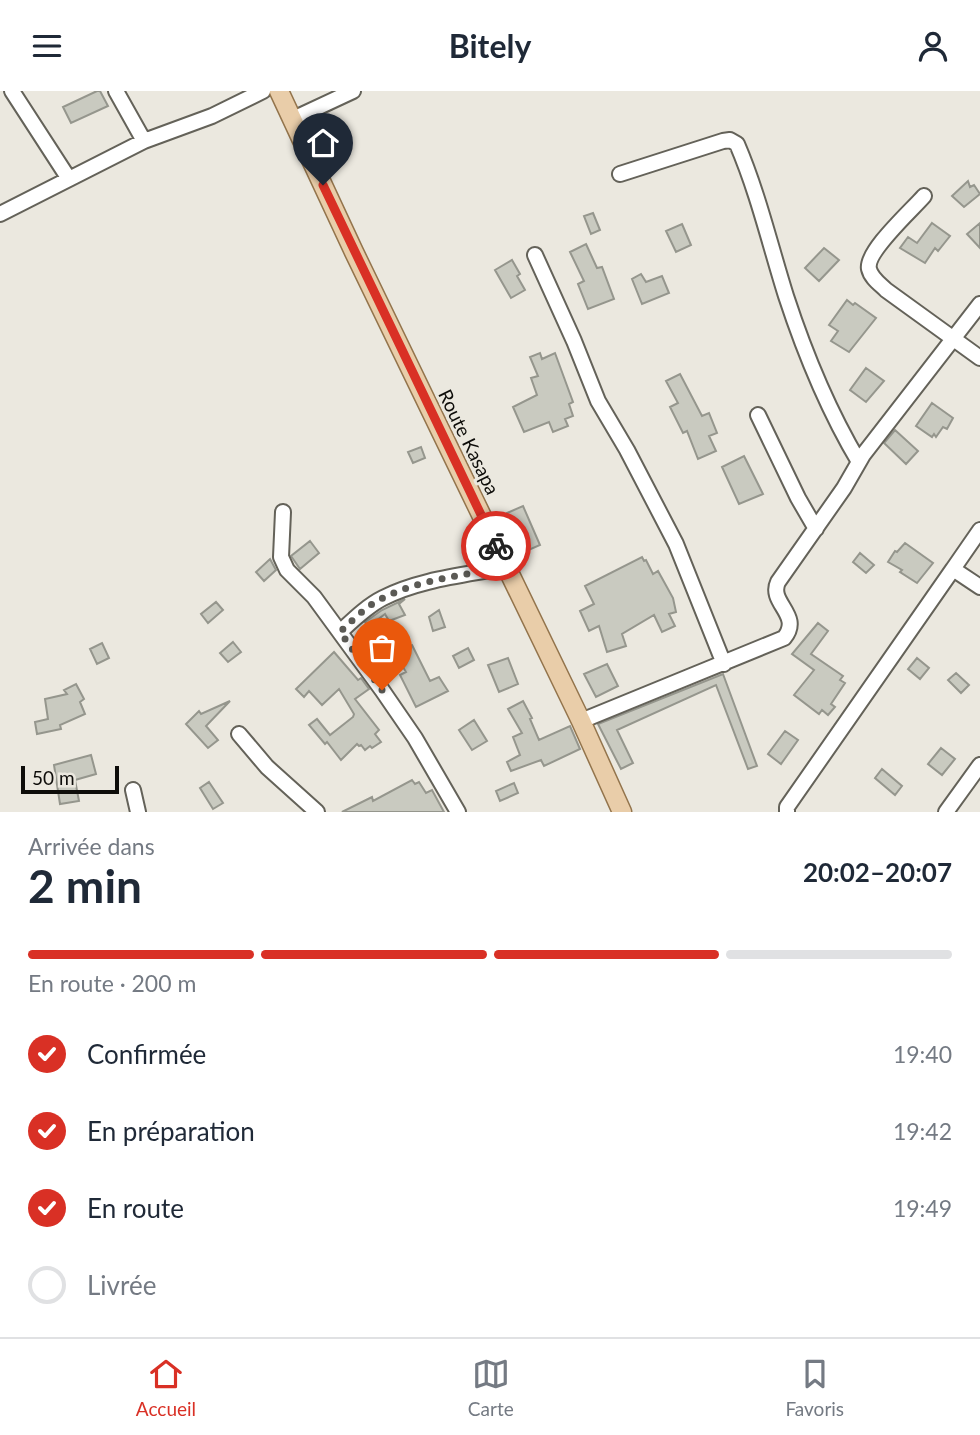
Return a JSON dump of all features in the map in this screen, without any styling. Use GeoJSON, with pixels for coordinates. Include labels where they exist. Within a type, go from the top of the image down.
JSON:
{"type":"FeatureCollection","features":[{"type":"Feature","properties":{"kind":"main road","name":"Route Kasapa"},"geometry":{"type":"LineString","coordinates":[[279,91],[622,812]]}},
{"type":"Feature","properties":{"kind":"street"},"geometry":{"type":"LineString","coordinates":[[12,91],[69,179]]}},
{"type":"Feature","properties":{"kind":"street"},"geometry":{"type":"LineString","coordinates":[[116,91],[144,141]]}},
{"type":"Feature","properties":{"kind":"street"},"geometry":{"type":"LineString","coordinates":[[0,214],[144,141],[212,115],[263,91]]}},
{"type":"Feature","properties":{"kind":"street"},"geometry":{"type":"LineString","coordinates":[[293,119],[353,91]]}},
{"type":"Feature","properties":{"kind":"street"},"geometry":{"type":"LineString","coordinates":[[620,174],[723,141],[737,143],[806,350],[839,427],[859,462]]}},
{"type":"Feature","properties":{"kind":"street"},"geometry":{"type":"LineString","coordinates":[[924,197],[876,249],[869,263],[869,271],[886,290],[980,358]]}},
{"type":"Feature","properties":{"kind":"street"},"geometry":{"type":"LineString","coordinates":[[535,255],[598,401],[676,544],[724,664]]}},
{"type":"Feature","properties":{"kind":"street"},"geometry":{"type":"LineString","coordinates":[[581,721],[778,642],[790,631],[791,622],[778,598],[776,587],[908,394],[980,304]]}},
{"type":"Feature","properties":{"kind":"street"},"geometry":{"type":"LineString","coordinates":[[758,415],[816,529]]}},
{"type":"Feature","properties":{"kind":"street"},"geometry":{"type":"LineString","coordinates":[[282,512],[281,557],[287,570],[314,597],[415,738],[458,812]]}},
{"type":"Feature","properties":{"kind":"street"},"geometry":{"type":"LineString","coordinates":[[787,812],[787,807],[980,530]]}},
{"type":"Feature","properties":{"kind":"street"},"geometry":{"type":"LineString","coordinates":[[340,632],[363,611],[383,598],[420,584],[506,567]]}},
{"type":"Feature","properties":{"kind":"street"},"geometry":{"type":"LineString","coordinates":[[953,569],[980,587]]}},
{"type":"Feature","properties":{"kind":"street"},"geometry":{"type":"LineString","coordinates":[[239,734],[267,767],[317,812]]}},
{"type":"Feature","properties":{"kind":"street"},"geometry":{"type":"LineString","coordinates":[[946,812],[980,765]]}},
{"type":"Feature","properties":{"kind":"street"},"geometry":{"type":"LineString","coordinates":[[133,790],[138,812]]}},
{"type":"Feature","properties":{"kind":"building"},"geometry":{"type":"Polygon","coordinates":[[[100,91],[108,106],[71,123],[63,107],[100,91]]]}},
{"type":"Feature","properties":{"kind":"building"},"geometry":{"type":"Polygon","coordinates":[[[968,181],[970,187],[974,185],[980,194],[964,207],[952,196],[968,181]]]}},
{"type":"Feature","properties":{"kind":"building"},"geometry":{"type":"Polygon","coordinates":[[[593,213],[600,230],[591,234],[584,216],[593,213]]]}},
{"type":"Feature","properties":{"kind":"building"},"geometry":{"type":"Polygon","coordinates":[[[932,223],[950,236],[938,251],[935,248],[925,263],[900,248],[908,237],[917,243],[932,223]]]}},
{"type":"Feature","properties":{"kind":"building"},"geometry":{"type":"Polygon","coordinates":[[[980,223],[980,248],[967,234],[980,223]]]}},
{"type":"Feature","properties":{"kind":"building"},"geometry":{"type":"Polygon","coordinates":[[[682,224],[691,245],[676,252],[666,231],[682,224]]]}},
{"type":"Feature","properties":{"kind":"building"},"geometry":{"type":"Polygon","coordinates":[[[586,244],[597,268],[602,267],[614,299],[588,309],[578,284],[584,281],[570,252],[586,244]]]}},
{"type":"Feature","properties":{"kind":"building"},"geometry":{"type":"Polygon","coordinates":[[[824,248],[839,260],[819,281],[805,268],[824,248]]]}},
{"type":"Feature","properties":{"kind":"building"},"geometry":{"type":"Polygon","coordinates":[[[512,260],[525,290],[511,298],[495,270],[512,260]]]}},
{"type":"Feature","properties":{"kind":"building"},"geometry":{"type":"Polygon","coordinates":[[[641,274],[646,282],[662,276],[669,293],[642,304],[632,279],[641,274]]]}},
{"type":"Feature","properties":{"kind":"building"},"geometry":{"type":"Polygon","coordinates":[[[847,300],[876,318],[849,352],[831,341],[838,331],[829,325],[847,300]]]}},
{"type":"Feature","properties":{"kind":"building"},"geometry":{"type":"Polygon","coordinates":[[[540,353],[542,359],[555,353],[573,402],[569,404],[573,416],[565,419],[568,426],[553,432],[549,422],[524,432],[513,407],[537,395],[531,378],[538,376],[530,357],[540,353]]]}},
{"type":"Feature","properties":{"kind":"building"},"geometry":{"type":"Polygon","coordinates":[[[866,368],[884,381],[866,402],[850,390],[866,368]]]}},
{"type":"Feature","properties":{"kind":"building"},"geometry":{"type":"Polygon","coordinates":[[[680,374],[702,416],[709,413],[717,433],[709,436],[716,451],[698,459],[687,431],[683,433],[670,407],[678,403],[666,381],[680,374]]]}},
{"type":"Feature","properties":{"kind":"building"},"geometry":{"type":"Polygon","coordinates":[[[932,403],[953,418],[947,429],[943,427],[936,437],[916,426],[932,403]]]}},
{"type":"Feature","properties":{"kind":"building"},"geometry":{"type":"Polygon","coordinates":[[[895,430],[918,451],[906,464],[884,443],[895,430]]]}},
{"type":"Feature","properties":{"kind":"building"},"geometry":{"type":"Polygon","coordinates":[[[421,447],[425,458],[413,463],[408,452],[421,447]]]}},
{"type":"Feature","properties":{"kind":"building"},"geometry":{"type":"Polygon","coordinates":[[[744,456],[763,494],[739,504],[722,467],[744,456]]]}},
{"type":"Feature","properties":{"kind":"building"},"geometry":{"type":"Polygon","coordinates":[[[523,506],[540,545],[524,552],[507,513],[523,506]]]}},
{"type":"Feature","properties":{"kind":"building"},"geometry":{"type":"Polygon","coordinates":[[[310,541],[319,553],[300,569],[291,556],[310,541]]]}},
{"type":"Feature","properties":{"kind":"building"},"geometry":{"type":"Polygon","coordinates":[[[905,543],[933,563],[917,583],[888,562],[895,551],[905,543]]]}},
{"type":"Feature","properties":{"kind":"building"},"geometry":{"type":"Polygon","coordinates":[[[860,553],[874,565],[866,573],[853,562],[860,553]]]}},
{"type":"Feature","properties":{"kind":"building"},"geometry":{"type":"Polygon","coordinates":[[[642,557],[653,574],[658,571],[673,598],[676,612],[669,614],[675,626],[662,632],[654,615],[622,634],[626,646],[607,652],[599,626],[589,631],[580,611],[594,604],[585,586],[642,557]]]}},
{"type":"Feature","properties":{"kind":"building"},"geometry":{"type":"Polygon","coordinates":[[[270,559],[276,570],[264,581],[256,572],[270,559]]]}},
{"type":"Feature","properties":{"kind":"building"},"geometry":{"type":"Polygon","coordinates":[[[405,599],[399,604],[405,615],[389,621],[385,614],[368,627],[365,622],[405,599]]]}},
{"type":"Feature","properties":{"kind":"building"},"geometry":{"type":"Polygon","coordinates":[[[216,602],[223,610],[208,623],[201,614],[216,602]]]}},
{"type":"Feature","properties":{"kind":"building"},"geometry":{"type":"Polygon","coordinates":[[[439,610],[445,627],[433,631],[429,617],[439,610]]]}},
{"type":"Feature","properties":{"kind":"building"},"geometry":{"type":"Polygon","coordinates":[[[818,623],[828,631],[811,654],[843,676],[840,680],[845,683],[831,704],[835,707],[828,715],[822,710],[819,714],[794,695],[814,670],[792,654],[818,623]]]}},
{"type":"Feature","properties":{"kind":"building"},"geometry":{"type":"Polygon","coordinates":[[[233,642],[241,652],[228,662],[220,653],[233,642]]]}},
{"type":"Feature","properties":{"kind":"building"},"geometry":{"type":"Polygon","coordinates":[[[102,643],[109,658],[97,664],[90,649],[102,643]]]}},
{"type":"Feature","properties":{"kind":"building"},"geometry":{"type":"Polygon","coordinates":[[[412,645],[430,681],[439,677],[448,691],[416,707],[400,675],[406,672],[395,654],[412,645]]]}},
{"type":"Feature","properties":{"kind":"building"},"geometry":{"type":"Polygon","coordinates":[[[468,648],[474,660],[459,668],[453,656],[468,648]]]}},
{"type":"Feature","properties":{"kind":"building"},"geometry":{"type":"Polygon","coordinates":[[[334,652],[369,689],[355,699],[379,730],[375,734],[381,742],[365,750],[357,744],[341,760],[309,725],[317,719],[330,735],[353,717],[354,714],[339,689],[322,705],[309,691],[304,697],[296,689],[334,652]]]}},
{"type":"Feature","properties":{"kind":"building"},"geometry":{"type":"Polygon","coordinates":[[[508,658],[518,684],[499,692],[488,665],[508,658]]]}},
{"type":"Feature","properties":{"kind":"building"},"geometry":{"type":"Polygon","coordinates":[[[917,658],[929,668],[920,679],[908,669],[917,658]]]}},
{"type":"Feature","properties":{"kind":"building"},"geometry":{"type":"Polygon","coordinates":[[[607,664],[618,686],[596,697],[584,674],[607,664]]]}},
{"type":"Feature","properties":{"kind":"building"},"geometry":{"type":"Polygon","coordinates":[[[956,673],[969,685],[961,693],[948,680],[956,673]]]}},
{"type":"Feature","properties":{"kind":"building"},"geometry":{"type":"Polygon","coordinates":[[[723,674],[757,766],[748,769],[716,685],[617,730],[633,763],[621,769],[598,724],[723,674]]]}},
{"type":"Feature","properties":{"kind":"building"},"geometry":{"type":"Polygon","coordinates":[[[76,684],[84,699],[80,702],[85,714],[60,725],[61,729],[37,734],[35,722],[48,719],[45,699],[67,694],[64,690],[76,684]]]}},
{"type":"Feature","properties":{"kind":"building"},"geometry":{"type":"Polygon","coordinates":[[[230,701],[206,726],[218,740],[208,748],[186,724],[199,711],[201,714],[230,701]]]}},
{"type":"Feature","properties":{"kind":"building"},"geometry":{"type":"Polygon","coordinates":[[[523,701],[539,740],[570,726],[580,749],[544,766],[541,760],[511,771],[507,762],[520,755],[513,737],[522,733],[508,709],[523,701]]]}},
{"type":"Feature","properties":{"kind":"building"},"geometry":{"type":"Polygon","coordinates":[[[474,720],[487,741],[472,750],[459,730],[474,720]]]}},
{"type":"Feature","properties":{"kind":"building"},"geometry":{"type":"Polygon","coordinates":[[[785,731],[798,740],[781,764],[768,754],[785,731]]]}},
{"type":"Feature","properties":{"kind":"building"},"geometry":{"type":"Polygon","coordinates":[[[941,748],[955,759],[942,775],[928,764],[941,748]]]}},
{"type":"Feature","properties":{"kind":"building"},"geometry":{"type":"Polygon","coordinates":[[[91,755],[96,774],[75,780],[79,801],[60,804],[54,765],[91,755]]]}},
{"type":"Feature","properties":{"kind":"building"},"geometry":{"type":"Polygon","coordinates":[[[882,769],[902,786],[895,795],[875,778],[882,769]]]}},
{"type":"Feature","properties":{"kind":"building"},"geometry":{"type":"Polygon","coordinates":[[[412,780],[415,784],[419,782],[426,793],[432,790],[444,812],[342,812],[372,797],[373,801],[412,780]]]}},
{"type":"Feature","properties":{"kind":"building"},"geometry":{"type":"Polygon","coordinates":[[[209,782],[223,803],[213,809],[200,788],[209,782]]]}},
{"type":"Feature","properties":{"kind":"building"},"geometry":{"type":"Polygon","coordinates":[[[514,783],[518,793],[500,801],[496,791],[514,783]]]}},
{"type":"Feature","properties":{"kind":"way so far"},"geometry":{"type":"LineString","coordinates":[[382,690],[340,632],[363,611],[383,598],[420,584],[506,567],[496,546]]}},
{"type":"Feature","properties":{"kind":"route"},"geometry":{"type":"LineString","coordinates":[[323,185],[496,546]]}}]}
